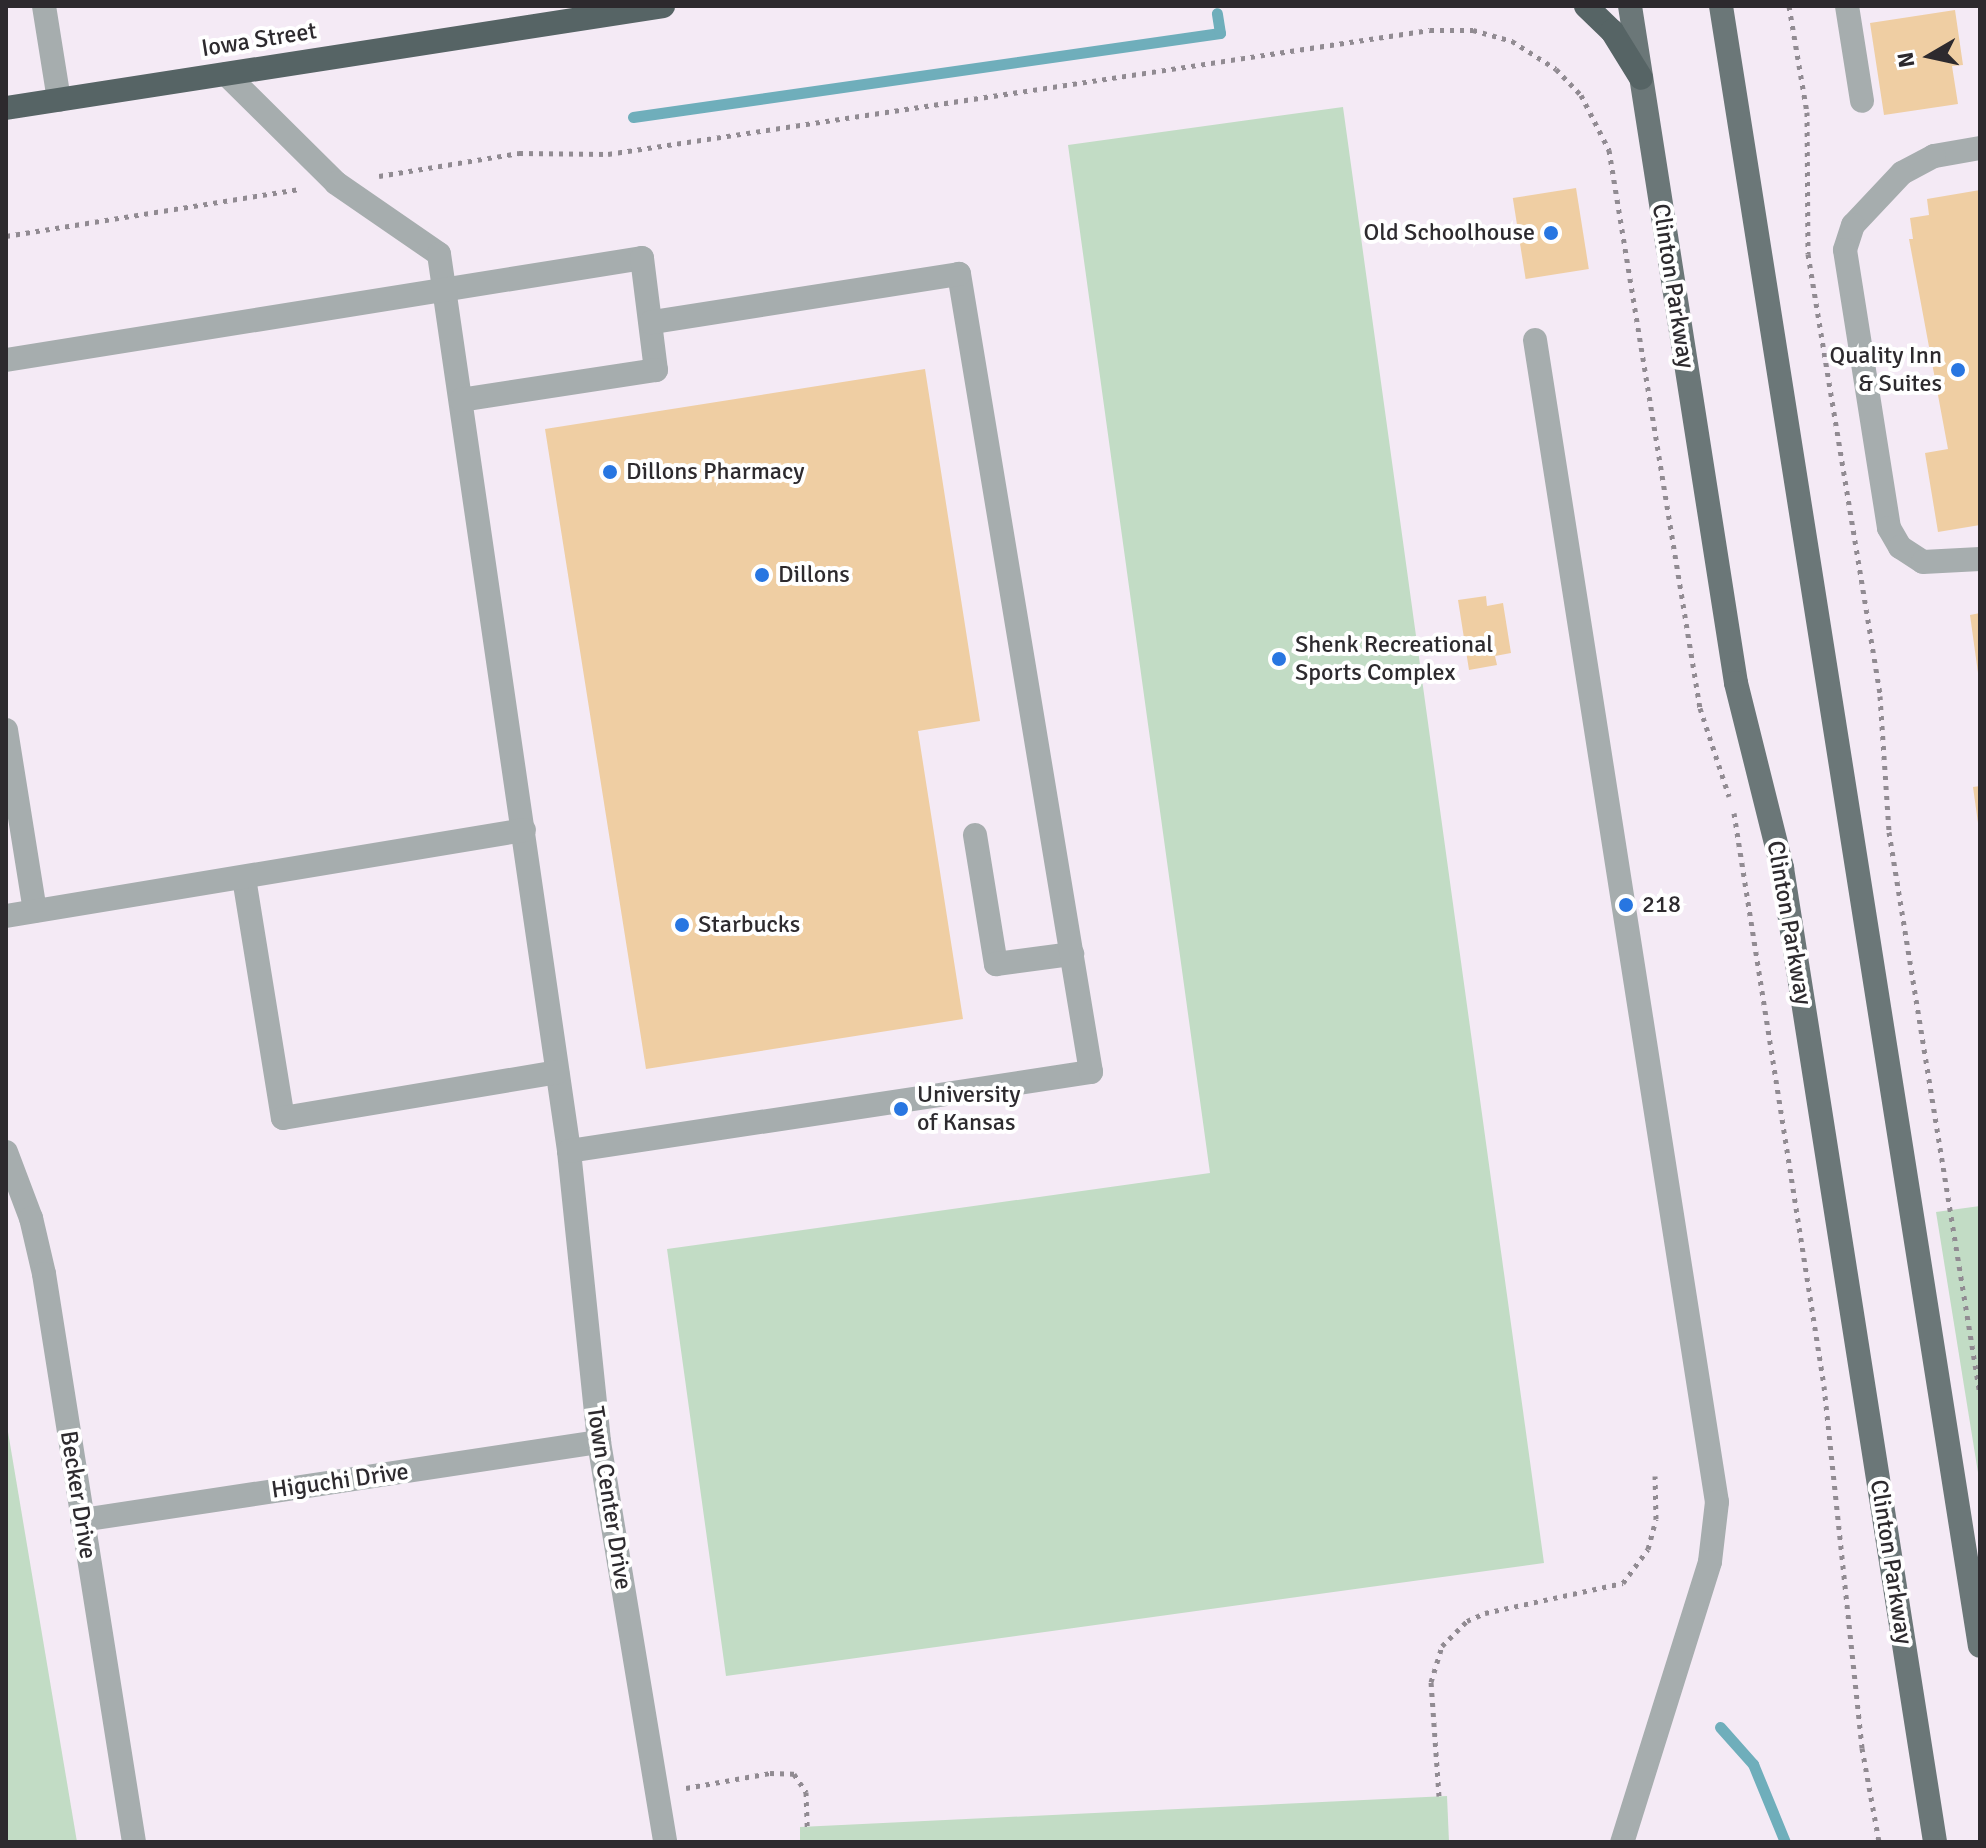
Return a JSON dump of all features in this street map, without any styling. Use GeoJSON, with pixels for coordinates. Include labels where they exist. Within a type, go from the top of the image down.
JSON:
{"type":"FeatureCollection","features":[{"type":"Feature","properties":{"kind":"highway","name":"Iowa Street"},"geometry":{"type":"LineString","coordinates":[[6,108],[226,74],[548,15],[663,6]]}},
{"type":"Feature","properties":{"kind":"highway"},"geometry":{"type":"LineString","coordinates":[[1586,6],[1612,31],[1641,78]]}},
{"type":"Feature","properties":{"kind":"main road","name":"Clinton Parkway"},"geometry":{"type":"LineString","coordinates":[[1630,6],[1736,683],[1782,868],[1935,1842]]}},
{"type":"Feature","properties":{"kind":"main road"},"geometry":{"type":"LineString","coordinates":[[1721,6],[1980,1646]]}},
{"type":"Feature","properties":{"kind":"street"},"geometry":{"type":"LineString","coordinates":[[44,6],[59,100]]}},
{"type":"Feature","properties":{"kind":"street"},"geometry":{"type":"LineString","coordinates":[[1847,6],[1862,101]]}},
{"type":"Feature","properties":{"kind":"street"},"geometry":{"type":"LineString","coordinates":[[226,74],[336,183]]}},
{"type":"Feature","properties":{"kind":"street"},"geometry":{"type":"LineString","coordinates":[[1980,148],[1934,156],[1902,173],[1853,225],[1845,250],[1889,528],[1900,547],[1923,562],[1980,559]]}},
{"type":"Feature","properties":{"kind":"street","name":"Town Center Drive"},"geometry":{"type":"LineString","coordinates":[[336,183],[439,254],[569,1151],[599,1442],[665,1842]]}},
{"type":"Feature","properties":{"kind":"street"},"geometry":{"type":"LineString","coordinates":[[6,360],[642,258],[656,370],[461,400]]}},
{"type":"Feature","properties":{"kind":"street"},"geometry":{"type":"LineString","coordinates":[[569,1151],[1091,1072],[959,274],[651,322]]}},
{"type":"Feature","properties":{"kind":"street"},"geometry":{"type":"LineString","coordinates":[[1535,340],[1717,1502],[1710,1562],[1622,1842]]}},
{"type":"Feature","properties":{"kind":"street"},"geometry":{"type":"LineString","coordinates":[[6,730],[12,806],[35,911]]}},
{"type":"Feature","properties":{"kind":"street"},"geometry":{"type":"LineString","coordinates":[[6,916],[524,830]]}},
{"type":"Feature","properties":{"kind":"street"},"geometry":{"type":"LineString","coordinates":[[975,835],[996,964],[1072,954]]}},
{"type":"Feature","properties":{"kind":"street"},"geometry":{"type":"LineString","coordinates":[[244,878],[283,1118],[557,1072]]}},
{"type":"Feature","properties":{"kind":"street","name":"Becker Drive"},"geometry":{"type":"LineString","coordinates":[[6,1152],[31,1218],[44,1274],[134,1842]]}},
{"type":"Feature","properties":{"kind":"street","name":"Higuchi Drive"},"geometry":{"type":"LineString","coordinates":[[82,1520],[599,1442]]}},
{"type":"Feature","properties":{"kind":"path"},"geometry":{"type":"LineString","coordinates":[[1789,6],[1807,112],[1808,254],[1880,696],[1889,832],[1980,1395]]}},
{"type":"Feature","properties":{"kind":"path"},"geometry":{"type":"LineString","coordinates":[[6,236],[519,153],[608,154],[1446,28],[1486,33],[1524,47],[1581,95],[1609,150],[1700,708],[1732,805],[1824,1386],[1862,1748],[1879,1842]]}},
{"type":"Feature","properties":{"kind":"path"},"geometry":{"type":"LineString","coordinates":[[1439,1796],[1431,1682],[1442,1646],[1467,1621],[1485,1613],[1623,1583],[1648,1549],[1656,1519],[1655,1476]]}},
{"type":"Feature","properties":{"kind":"path"},"geometry":{"type":"LineString","coordinates":[[657,1793],[783,1771],[802,1781],[807,1827]]}},
{"type":"Feature","properties":{"kind":"green space","name":"Shenk Recreational Sports Complex"},"geometry":{"type":"Polygon","coordinates":[[[1343,107],[1544,1563],[726,1676],[667,1249],[1210,1173],[1068,145],[1343,107]]]}},
{"type":"Feature","properties":{"kind":"green space"},"geometry":{"type":"Polygon","coordinates":[[[1980,1206],[1980,1485],[1936,1212],[1980,1206]]]}},
{"type":"Feature","properties":{"kind":"green space"},"geometry":{"type":"Polygon","coordinates":[[[6,1420],[77,1842],[6,1842],[6,1420]]]}},
{"type":"Feature","properties":{"kind":"green space"},"geometry":{"type":"Polygon","coordinates":[[[1447,1796],[1449,1842],[800,1842],[800,1827],[1447,1796]]]}},
{"type":"Feature","properties":{"kind":"building"},"geometry":{"type":"Polygon","coordinates":[[[1955,10],[1963,65],[1952,66],[1958,104],[1884,115],[1870,23],[1955,10]]]}},
{"type":"Feature","properties":{"kind":"building","name":"Old Schoolhouse"},"geometry":{"type":"Polygon","coordinates":[[[1576,188],[1589,269],[1526,279],[1513,198],[1576,188]]]}},
{"type":"Feature","properties":{"kind":"building","name":"Quality Inn & Suites"},"geometry":{"type":"Polygon","coordinates":[[[1980,190],[1980,525],[1938,532],[1925,453],[1948,449],[1909,239],[1913,239],[1910,218],[1929,215],[1927,199],[1980,190]]]}},
{"type":"Feature","properties":{"kind":"building","name":"Dillons"},"geometry":{"type":"Polygon","coordinates":[[[925,369],[980,721],[918,731],[963,1019],[646,1069],[545,429],[925,369]]]}},
{"type":"Feature","properties":{"kind":"building"},"geometry":{"type":"Polygon","coordinates":[[[1486,596],[1487,606],[1503,603],[1511,653],[1495,656],[1497,665],[1469,670],[1458,600],[1486,596]]]}},
{"type":"Feature","properties":{"kind":"building"},"geometry":{"type":"Polygon","coordinates":[[[1980,613],[1980,673],[1978,673],[1970,615],[1980,613]]]}},
{"type":"Feature","properties":{"kind":"building"},"geometry":{"type":"Polygon","coordinates":[[[1980,786],[1980,822],[1978,823],[1973,787],[1980,786]]]}},
{"type":"Feature","properties":{"kind":"waterway"},"geometry":{"type":"LineString","coordinates":[[633,117],[1220,33],[1217,13]]}},
{"type":"Feature","properties":{"kind":"waterway"},"geometry":{"type":"LineString","coordinates":[[1720,1727],[1753,1764],[1785,1842]]}},
{"type":"Feature","properties":{"kind":"place","name":"Old Schoolhouse"},"geometry":{"type":"Point","coordinates":[1551,233]}},
{"type":"Feature","properties":{"kind":"place","name":"Quality Inn & Suites"},"geometry":{"type":"Point","coordinates":[1958,370]}},
{"type":"Feature","properties":{"kind":"place","name":"Dillons Pharmacy"},"geometry":{"type":"Point","coordinates":[610,472]}},
{"type":"Feature","properties":{"kind":"place","name":"Dillons"},"geometry":{"type":"Point","coordinates":[762,575]}},
{"type":"Feature","properties":{"kind":"place","name":"Shenk Recreational Sports Complex"},"geometry":{"type":"Point","coordinates":[1279,659]}},
{"type":"Feature","properties":{"kind":"place","name":"218"},"geometry":{"type":"Point","coordinates":[1626,905]}},
{"type":"Feature","properties":{"kind":"place","name":"Starbucks"},"geometry":{"type":"Point","coordinates":[682,925]}},
{"type":"Feature","properties":{"kind":"place","name":"University of Kansas"},"geometry":{"type":"Point","coordinates":[901,1109]}}]}
